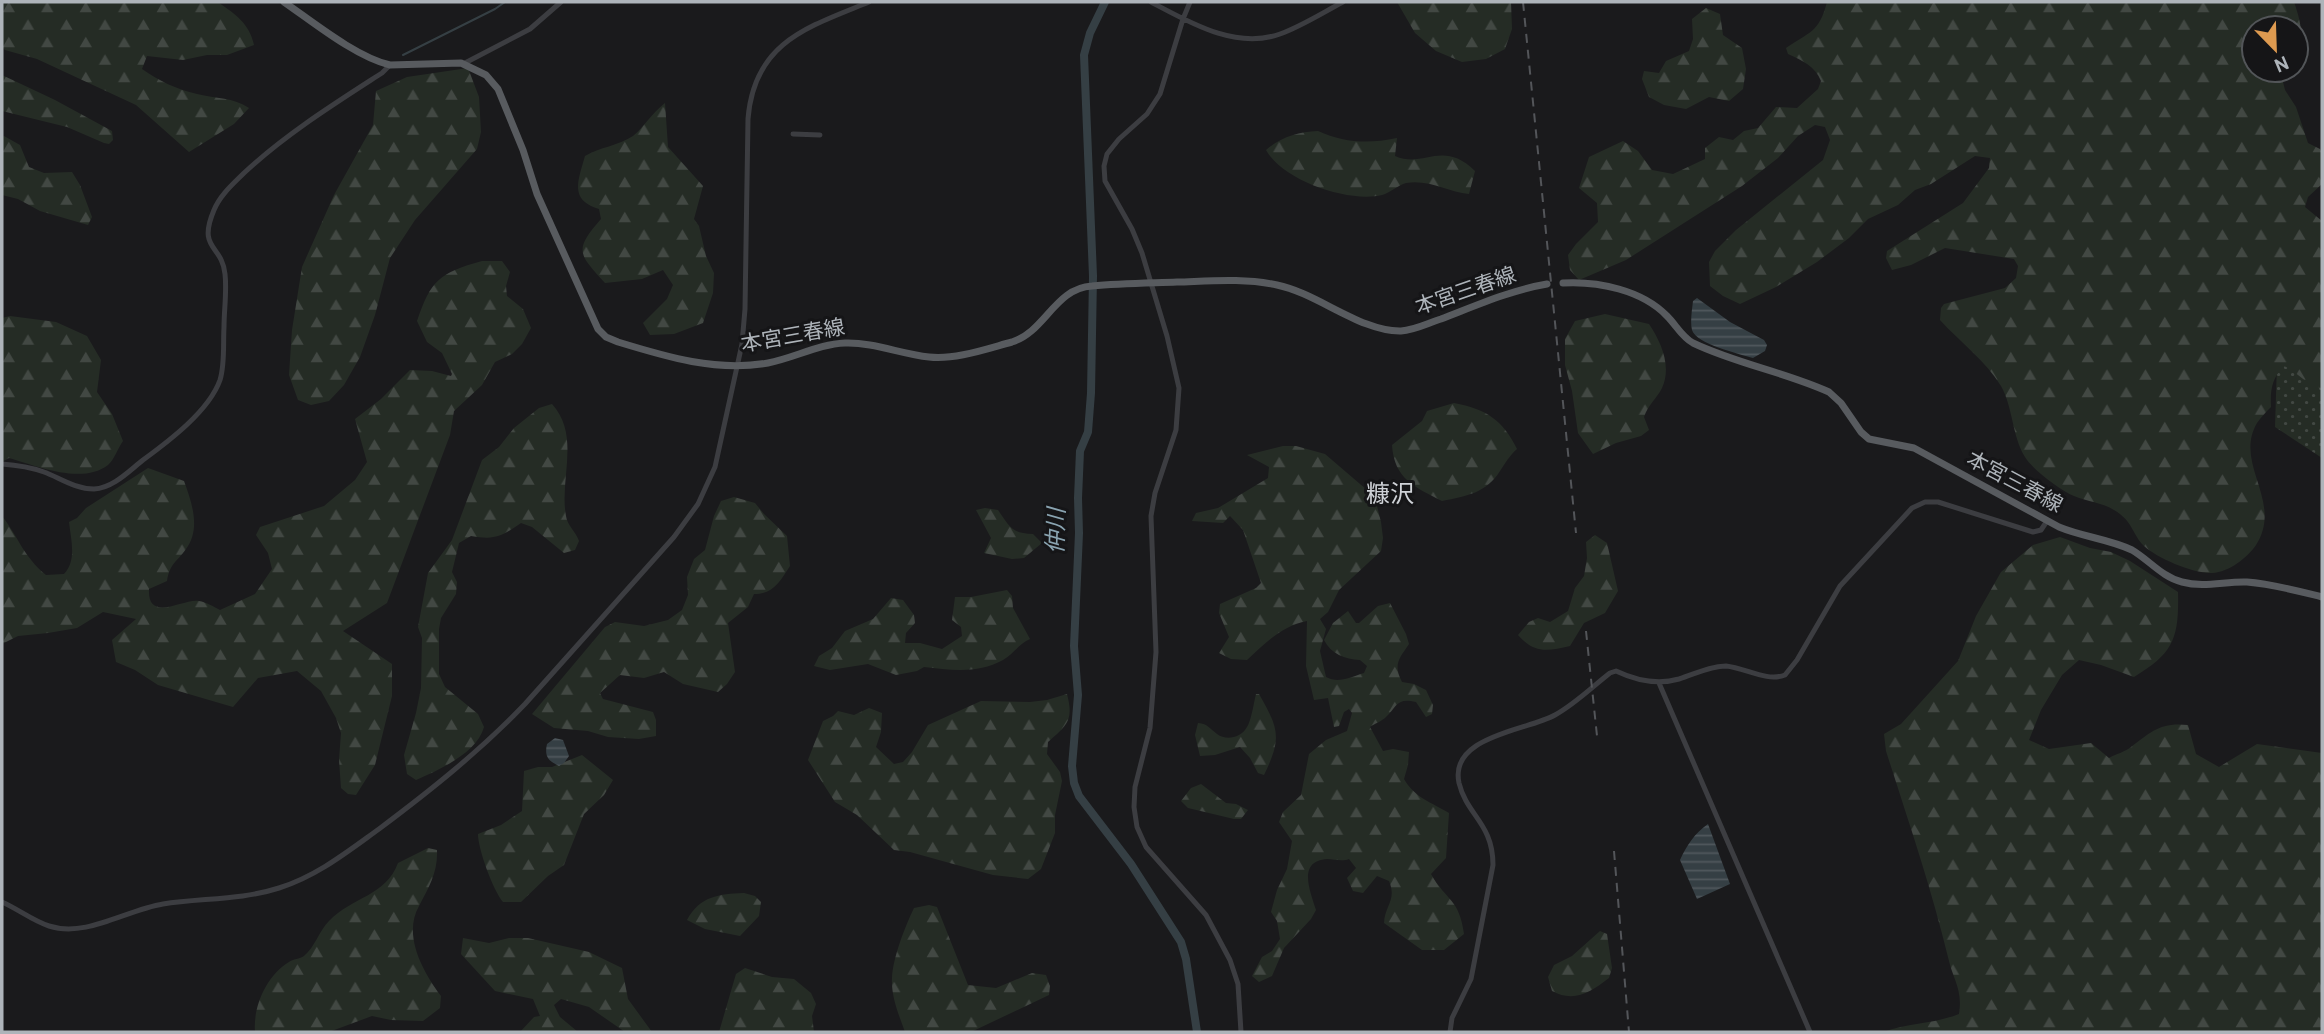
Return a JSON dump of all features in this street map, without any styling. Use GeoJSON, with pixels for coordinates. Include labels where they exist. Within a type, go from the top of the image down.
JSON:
{"type":"FeatureCollection","features":[{"type":"Feature","properties":{"kind":"main road"},"geometry":{"type":"LineString","coordinates":[[284,2],[364,55],[390,65],[446,62],[463,64]]}},
{"type":"Feature","properties":{"kind":"main road","name":"本宮三春線"},"geometry":{"type":"LineString","coordinates":[[463,64],[486,75],[498,89],[523,150],[537,194],[585,304],[602,334],[618,342],[683,360],[737,365],[767,363],[843,343],[935,358],[1016,340],[1027,334],[1067,294],[1096,285],[1200,280],[1260,281],[1297,291],[1375,327],[1398,331],[1419,327],[1522,290],[1547,284]]}},
{"type":"Feature","properties":{"kind":"main road","name":"本宮三春線"},"geometry":{"type":"LineString","coordinates":[[1563,283],[1583,282],[1641,297],[1660,309],[1692,342],[1829,392],[1844,407],[1861,432],[1870,439],[1914,448],[2047,521],[2076,534],[2120,545],[2132,551],[2180,582],[2200,585],[2256,583],[2322,597]]}},
{"type":"Feature","properties":{"kind":"street"},"geometry":{"type":"LineString","coordinates":[[463,64],[530,29],[561,2]]}},
{"type":"Feature","properties":{"kind":"street"},"geometry":{"type":"LineString","coordinates":[[2,902],[48,926],[76,929],[152,906],[278,889],[323,869],[375,832],[439,784],[502,727],[685,524],[705,491],[715,467],[727,420],[742,344],[748,119],[757,79],[768,60],[792,36],[869,2]]}},
{"type":"Feature","properties":{"kind":"street"},"geometry":{"type":"LineString","coordinates":[[1151,2],[1215,32],[1241,38],[1278,35],[1343,2]]}},
{"type":"Feature","properties":{"kind":"street"},"geometry":{"type":"LineString","coordinates":[[1190,2],[1160,94],[1147,114],[1119,139],[1107,154],[1104,166],[1105,181],[1139,242],[1171,352],[1179,394],[1176,430],[1151,516],[1156,652],[1150,728],[1135,787],[1135,817],[1146,847],[1206,915],[1230,960],[1238,984],[1241,1032]]}},
{"type":"Feature","properties":{"kind":"street"},"geometry":{"type":"LineString","coordinates":[[2,464],[45,472],[85,488],[102,488],[118,480],[180,430],[209,401],[222,372],[225,298],[225,271],[207,238],[209,222],[217,203],[263,156],[302,126],[382,74],[390,65]]}},
{"type":"Feature","properties":{"kind":"street"},"geometry":{"type":"LineString","coordinates":[[793,134],[820,135]]}},
{"type":"Feature","properties":{"kind":"street"},"geometry":{"type":"LineString","coordinates":[[1450,1032],[1452,1018],[1473,971],[1493,865],[1489,837],[1460,783],[1460,771],[1467,752],[1479,742],[1553,716],[1616,671],[1626,676],[1659,683],[1724,666],[1771,677],[1785,675],[1797,660],[1840,586],[1905,513],[1920,503],[1938,502],[2033,533],[2040,530],[2047,521]]}},
{"type":"Feature","properties":{"kind":"street"},"geometry":{"type":"LineString","coordinates":[[1659,683],[1810,1032]]}},
{"type":"Feature","properties":{"kind":"green space"},"geometry":{"type":"Polygon","coordinates":[[[2,2],[218,2],[245,25],[254,45],[227,55],[207,55],[183,60],[147,56],[142,69],[182,90],[231,100],[249,108],[234,124],[189,152],[136,105],[37,59],[5,50],[2,47],[2,2]]]}},
{"type":"Feature","properties":{"kind":"green space"},"geometry":{"type":"Polygon","coordinates":[[[1397,2],[1511,2],[1512,29],[1505,49],[1486,59],[1462,62],[1436,51],[1415,33],[1397,2]]]}},
{"type":"Feature","properties":{"kind":"green space"},"geometry":{"type":"Polygon","coordinates":[[[1827,2],[2294,2],[2298,14],[2240,14],[2240,84],[2284,84],[2296,107],[2308,143],[2322,153],[2322,184],[2308,197],[2305,207],[2322,221],[2322,388],[2312,385],[2284,366],[2274,380],[2271,407],[2257,423],[2251,438],[2251,453],[2265,513],[2263,529],[2256,545],[2237,564],[2225,570],[2204,573],[2166,560],[2144,546],[2120,514],[2109,507],[2068,493],[2040,473],[2025,457],[2017,440],[2001,386],[1980,360],[1940,320],[1944,304],[2005,288],[2016,278],[2018,266],[2014,259],[1945,248],[1911,265],[1892,270],[1886,258],[1887,251],[1963,203],[1989,168],[1990,158],[1975,156],[1931,184],[1915,190],[1898,205],[1868,219],[1849,238],[1817,262],[1776,287],[1740,304],[1723,296],[1710,286],[1709,262],[1715,251],[1736,230],[1823,160],[1830,140],[1825,127],[1815,125],[1798,136],[1778,158],[1742,186],[1626,260],[1579,280],[1570,270],[1568,255],[1598,222],[1597,203],[1579,188],[1589,157],[1623,141],[1638,151],[1652,170],[1673,174],[1705,159],[1705,148],[1719,137],[1733,140],[1744,131],[1758,128],[1776,107],[1797,108],[1818,89],[1821,81],[1812,68],[1788,54],[1786,48],[1817,26],[1827,2]]]}},
{"type":"Feature","properties":{"kind":"green space"},"geometry":{"type":"Polygon","coordinates":[[[1706,8],[1720,14],[1723,35],[1742,48],[1746,69],[1743,89],[1729,101],[1709,97],[1686,109],[1664,105],[1649,97],[1642,79],[1644,71],[1659,73],[1666,61],[1689,51],[1693,39],[1692,19],[1706,8]]]}},
{"type":"Feature","properties":{"kind":"green space"},"geometry":{"type":"Polygon","coordinates":[[[468,68],[479,97],[481,132],[477,149],[415,220],[390,258],[375,315],[360,357],[344,385],[329,401],[311,405],[298,400],[289,375],[292,330],[302,267],[334,195],[373,125],[376,91],[407,77],[468,68]]]}},
{"type":"Feature","properties":{"kind":"green space"},"geometry":{"type":"Polygon","coordinates":[[[2,75],[112,131],[113,140],[109,144],[104,143],[67,127],[2,111],[2,75]]]}},
{"type":"Feature","properties":{"kind":"green space"},"geometry":{"type":"Polygon","coordinates":[[[665,103],[668,147],[703,186],[694,219],[699,226],[706,256],[714,273],[713,293],[703,323],[674,334],[650,335],[643,323],[667,299],[673,285],[663,270],[642,279],[605,283],[589,265],[583,252],[586,238],[601,219],[599,209],[583,200],[578,181],[585,156],[633,136],[665,103]]]}},
{"type":"Feature","properties":{"kind":"green space"},"geometry":{"type":"Polygon","coordinates":[[[1318,131],[1357,141],[1397,138],[1395,156],[1405,159],[1453,157],[1475,171],[1469,194],[1414,182],[1403,184],[1382,195],[1352,196],[1301,180],[1275,161],[1266,150],[1290,136],[1318,131]]]}},
{"type":"Feature","properties":{"kind":"green space"},"geometry":{"type":"Polygon","coordinates":[[[4,136],[20,145],[29,167],[44,173],[72,172],[92,217],[88,225],[40,211],[18,199],[2,195],[4,136]]]}},
{"type":"Feature","properties":{"kind":"green space"},"geometry":{"type":"Polygon","coordinates":[[[482,261],[502,261],[510,272],[506,286],[507,296],[523,309],[531,328],[522,344],[512,354],[495,362],[482,385],[454,411],[450,435],[387,603],[343,631],[392,664],[392,696],[375,765],[356,795],[348,794],[341,788],[341,733],[336,718],[321,691],[297,671],[258,678],[233,707],[158,685],[135,670],[116,662],[112,640],[136,619],[103,612],[77,628],[18,636],[2,644],[2,516],[38,568],[46,575],[64,574],[72,556],[69,522],[148,468],[184,481],[194,516],[191,541],[172,567],[167,581],[149,589],[154,605],[168,607],[199,601],[220,610],[255,594],[272,569],[268,553],[256,535],[260,527],[324,506],[355,480],[367,462],[355,419],[381,399],[410,370],[432,371],[451,376],[442,353],[427,342],[417,321],[427,296],[439,280],[446,274],[482,261]]]}},
{"type":"Feature","properties":{"kind":"green space"},"geometry":{"type":"Polygon","coordinates":[[[1605,314],[1649,324],[1661,346],[1666,371],[1662,388],[1644,417],[1649,430],[1641,436],[1616,443],[1593,454],[1578,433],[1565,365],[1565,339],[1575,321],[1605,314]]]}},
{"type":"Feature","properties":{"kind":"green space"},"geometry":{"type":"Polygon","coordinates":[[[10,316],[56,322],[87,336],[101,360],[97,392],[112,414],[123,441],[108,465],[97,471],[73,474],[9,458],[2,462],[2,318],[10,316]]]}},
{"type":"Feature","properties":{"kind":"green space"},"geometry":{"type":"Polygon","coordinates":[[[2277,363],[2322,375],[2322,458],[2275,427],[2277,363]]]}},
{"type":"Feature","properties":{"kind":"green space"},"geometry":{"type":"Polygon","coordinates":[[[1454,403],[1492,417],[1506,430],[1517,449],[1495,478],[1482,489],[1442,501],[1415,486],[1402,474],[1397,466],[1392,445],[1422,421],[1427,411],[1454,403]]]}},
{"type":"Feature","properties":{"kind":"green space"},"geometry":{"type":"Polygon","coordinates":[[[552,404],[561,416],[567,444],[566,516],[579,541],[575,550],[564,553],[532,527],[521,523],[498,536],[471,536],[459,543],[452,572],[457,582],[456,594],[441,618],[439,629],[439,674],[445,687],[478,714],[484,727],[474,745],[465,753],[446,766],[416,780],[407,774],[404,755],[421,688],[422,638],[418,627],[428,573],[452,540],[482,460],[539,408],[552,404]]]}},
{"type":"Feature","properties":{"kind":"green space"},"geometry":{"type":"Polygon","coordinates":[[[1283,446],[1296,446],[1325,454],[1367,490],[1377,506],[1383,538],[1381,551],[1339,590],[1328,612],[1320,619],[1326,629],[1320,651],[1326,677],[1340,680],[1364,673],[1367,666],[1360,660],[1339,655],[1330,649],[1324,640],[1333,623],[1348,611],[1356,623],[1359,623],[1378,606],[1390,603],[1409,644],[1398,662],[1399,676],[1402,682],[1426,690],[1433,705],[1432,714],[1426,717],[1416,702],[1404,701],[1370,727],[1383,751],[1393,749],[1409,752],[1404,779],[1418,795],[1449,813],[1446,858],[1431,874],[1456,907],[1464,934],[1444,950],[1422,950],[1384,923],[1392,893],[1389,881],[1377,876],[1363,893],[1353,891],[1347,878],[1356,868],[1349,859],[1318,861],[1312,865],[1308,878],[1316,910],[1284,948],[1272,976],[1259,982],[1252,976],[1262,957],[1272,951],[1280,939],[1277,921],[1271,912],[1287,869],[1292,841],[1279,822],[1283,812],[1301,795],[1309,754],[1326,740],[1347,731],[1352,713],[1349,709],[1344,712],[1339,726],[1334,727],[1328,698],[1314,700],[1306,666],[1307,621],[1282,631],[1247,660],[1231,659],[1219,653],[1229,637],[1219,613],[1220,604],[1256,588],[1261,583],[1243,530],[1230,516],[1223,523],[1192,521],[1196,513],[1218,508],[1268,478],[1269,467],[1247,455],[1283,446]]]}},
{"type":"Feature","properties":{"kind":"green space"},"geometry":{"type":"Polygon","coordinates":[[[734,497],[755,503],[787,536],[790,566],[776,586],[767,592],[754,594],[748,607],[728,623],[735,672],[727,684],[718,692],[683,684],[664,672],[644,678],[620,675],[600,693],[603,699],[653,712],[656,736],[639,739],[554,728],[532,714],[605,627],[615,622],[644,626],[668,620],[682,610],[688,595],[687,577],[694,559],[705,550],[721,501],[734,497]]]}},
{"type":"Feature","properties":{"kind":"green space"},"geometry":{"type":"Polygon","coordinates":[[[976,510],[998,510],[1012,528],[1020,533],[1033,534],[1042,543],[1024,558],[1012,559],[984,553],[991,538],[976,510]]]}},
{"type":"Feature","properties":{"kind":"green space"},"geometry":{"type":"Polygon","coordinates":[[[1595,535],[1607,543],[1618,591],[1605,613],[1584,623],[1570,646],[1542,650],[1530,645],[1518,635],[1529,622],[1538,618],[1550,622],[1568,611],[1575,588],[1584,576],[1586,542],[1595,535]]]}},
{"type":"Feature","properties":{"kind":"green space"},"geometry":{"type":"Polygon","coordinates":[[[2060,537],[2111,552],[2178,592],[2177,621],[2175,633],[2166,652],[2134,677],[2079,660],[2062,675],[2041,710],[2029,740],[2049,749],[2091,743],[2109,758],[2129,749],[2156,729],[2178,724],[2188,725],[2196,754],[2219,767],[2257,744],[2322,753],[2322,1032],[1883,1032],[1959,1014],[1960,1005],[1959,991],[1886,751],[1884,734],[1901,724],[1958,661],[1976,616],[2001,572],[2033,545],[2060,537]]]}},
{"type":"Feature","properties":{"kind":"green space"},"geometry":{"type":"Polygon","coordinates":[[[1007,590],[1012,596],[1013,608],[1030,639],[1007,658],[994,664],[964,670],[924,667],[896,675],[868,664],[830,670],[814,666],[819,656],[832,648],[845,631],[873,619],[891,598],[903,600],[914,615],[915,623],[906,633],[905,643],[920,643],[942,649],[962,636],[961,627],[952,620],[955,597],[971,597],[1007,590]]]}},
{"type":"Feature","properties":{"kind":"green space"},"geometry":{"type":"Polygon","coordinates":[[[1067,694],[1069,717],[1060,731],[1048,742],[1047,754],[1060,772],[1062,781],[1055,815],[1055,833],[1041,869],[1028,879],[993,875],[894,850],[857,815],[835,802],[808,760],[823,721],[838,711],[854,715],[869,708],[882,713],[881,732],[876,747],[894,764],[903,762],[912,752],[928,725],[981,701],[1030,702],[1067,694]]]}},
{"type":"Feature","properties":{"kind":"green space"},"geometry":{"type":"Polygon","coordinates":[[[1256,694],[1259,694],[1271,716],[1276,734],[1274,752],[1264,775],[1258,773],[1240,747],[1215,755],[1200,756],[1195,735],[1198,723],[1206,725],[1221,736],[1237,736],[1248,724],[1256,694]]]}},
{"type":"Feature","properties":{"kind":"green space"},"geometry":{"type":"Polygon","coordinates":[[[582,755],[613,780],[604,795],[584,814],[564,865],[521,902],[503,902],[487,869],[478,834],[501,825],[522,811],[524,771],[552,767],[582,755]]]}},
{"type":"Feature","properties":{"kind":"green space"},"geometry":{"type":"Polygon","coordinates":[[[1201,784],[1226,803],[1248,810],[1241,819],[1234,819],[1188,808],[1181,801],[1191,788],[1201,784]]]}},
{"type":"Feature","properties":{"kind":"green space"},"geometry":{"type":"Polygon","coordinates":[[[428,848],[437,850],[436,865],[414,918],[413,929],[417,954],[441,996],[440,1008],[423,1021],[391,1020],[372,1016],[329,1032],[255,1032],[259,1003],[274,975],[289,962],[308,952],[326,925],[338,913],[385,883],[398,863],[428,848]]]}},
{"type":"Feature","properties":{"kind":"green space"},"geometry":{"type":"Polygon","coordinates":[[[744,893],[755,896],[761,902],[759,916],[740,936],[705,929],[687,920],[704,901],[726,894],[744,893]]]}},
{"type":"Feature","properties":{"kind":"green space"},"geometry":{"type":"Polygon","coordinates":[[[929,905],[937,907],[968,985],[996,988],[1032,973],[1046,975],[1050,986],[1049,995],[971,1032],[905,1032],[894,999],[893,970],[900,942],[914,908],[929,905]]]}},
{"type":"Feature","properties":{"kind":"green space"},"geometry":{"type":"Polygon","coordinates":[[[1600,931],[1607,934],[1612,968],[1609,978],[1596,988],[1575,996],[1552,991],[1548,977],[1554,965],[1572,956],[1600,931]]]}},
{"type":"Feature","properties":{"kind":"green space"},"geometry":{"type":"Polygon","coordinates":[[[463,938],[489,943],[509,938],[528,938],[589,952],[622,968],[628,999],[652,1032],[625,1032],[589,1007],[561,999],[554,1005],[560,1017],[578,1032],[520,1032],[534,1017],[540,1016],[533,999],[495,991],[461,954],[463,938]]]}},
{"type":"Feature","properties":{"kind":"green space"},"geometry":{"type":"Polygon","coordinates":[[[745,968],[772,977],[794,979],[811,993],[816,1004],[812,1016],[814,1032],[719,1032],[736,974],[745,968]]]}},
{"type":"Feature","properties":{"kind":"shaded area"},"geometry":{"type":"Polygon","coordinates":[[[1697,298],[1730,322],[1764,340],[1767,345],[1765,351],[1753,358],[1701,340],[1692,330],[1691,320],[1693,301],[1697,298]]]}},
{"type":"Feature","properties":{"kind":"shaded area"},"geometry":{"type":"Polygon","coordinates":[[[555,738],[563,740],[569,756],[559,766],[550,760],[546,752],[547,744],[555,738]]]}},
{"type":"Feature","properties":{"kind":"shaded area"},"geometry":{"type":"Polygon","coordinates":[[[1708,824],[1730,884],[1697,899],[1680,860],[1691,840],[1708,824]]]}},
{"type":"Feature","properties":{"kind":"waterway"},"geometry":{"type":"LineString","coordinates":[[403,55],[505,2]]}},
{"type":"Feature","properties":{"kind":"waterway","name":"仲川"},"geometry":{"type":"LineString","coordinates":[[1105,2],[1090,33],[1084,55],[1093,276],[1091,393],[1088,432],[1080,451],[1074,646],[1078,695],[1072,766],[1079,796],[1131,864],[1181,942],[1197,1032]]}},
{"type":"Feature","properties":{"kind":"railway"},"geometry":{"type":"LineString","coordinates":[[1523,2],[1576,533]]}},
{"type":"Feature","properties":{"kind":"railway"},"geometry":{"type":"LineString","coordinates":[[1586,631],[1597,736]]}},
{"type":"Feature","properties":{"kind":"railway"},"geometry":{"type":"LineString","coordinates":[[1614,851],[1629,1032]]}},
{"type":"Feature","properties":{"kind":"district","name":"糠沢"},"geometry":{"type":"Point","coordinates":[1390,496]}}]}
